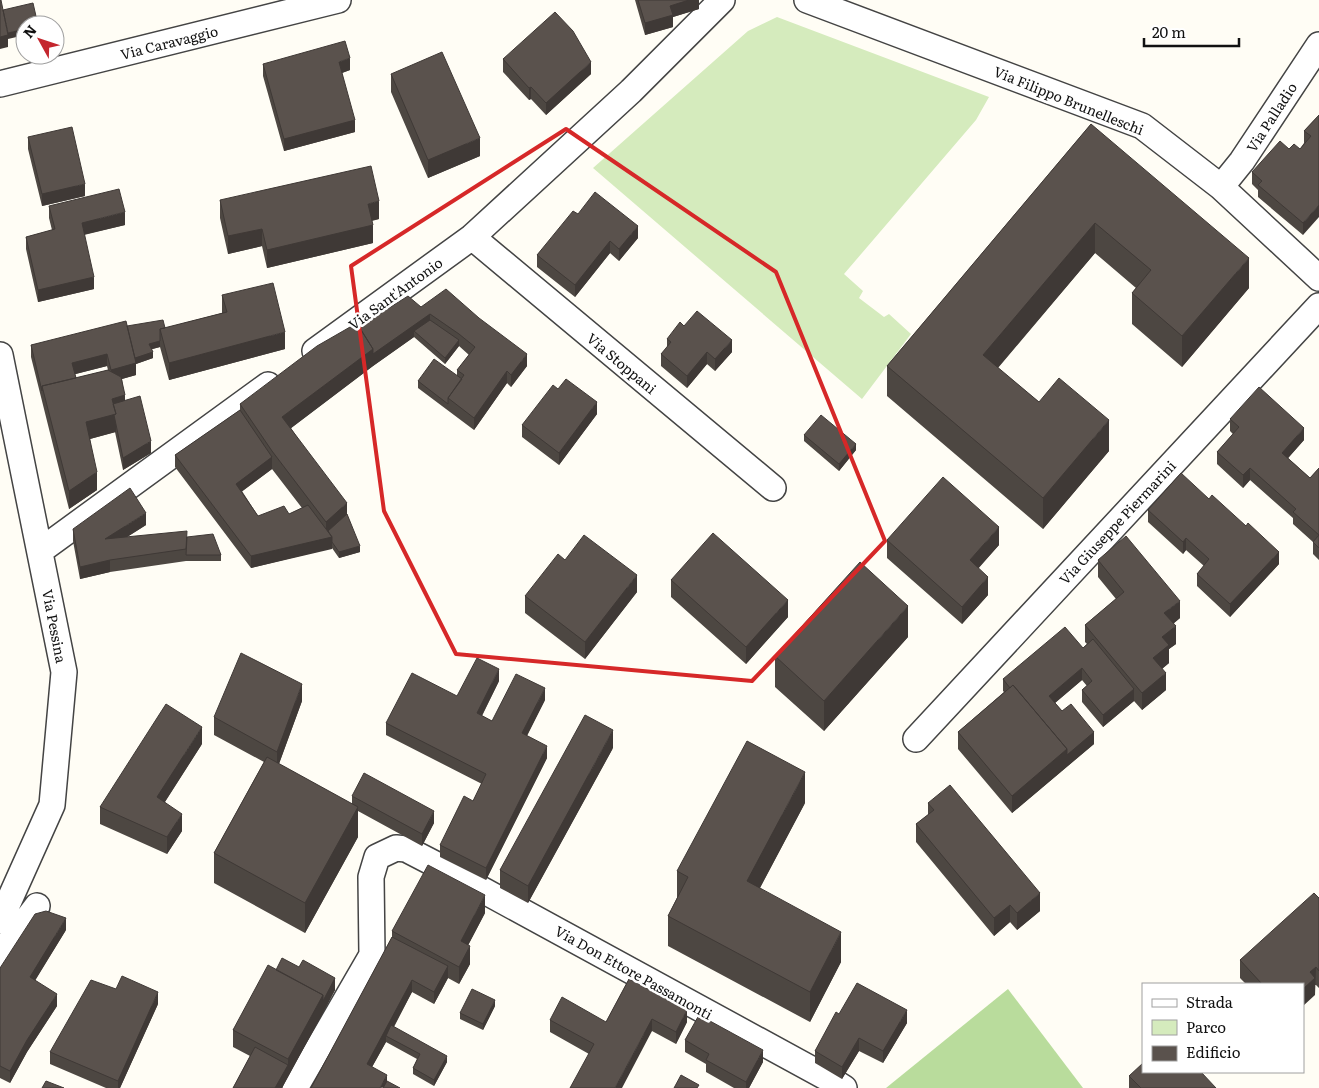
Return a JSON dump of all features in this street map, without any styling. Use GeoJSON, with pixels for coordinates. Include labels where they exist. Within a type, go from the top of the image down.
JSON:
{"type":"FeatureCollection","features":[{"type":"Feature","properties":{"kind":"street","name":"Via Caravaggio"},"geometry":{"type":"LineString","coordinates":[[0,84],[338,0]]}},
{"type":"Feature","properties":{"kind":"street","name":"Via Sant'Antonio"},"geometry":{"type":"LineString","coordinates":[[40,551],[472,237],[630,91],[722,0]]}},
{"type":"Feature","properties":{"kind":"street","name":"Via Filippo Brunelleschi"},"geometry":{"type":"LineString","coordinates":[[807,0],[1142,126],[1221,187],[1319,278]]}},
{"type":"Feature","properties":{"kind":"street","name":"Via Palladio"},"geometry":{"type":"LineString","coordinates":[[1221,187],[1242,162],[1319,45]]}},
{"type":"Feature","properties":{"kind":"street","name":"Via Stoppani"},"geometry":{"type":"LineString","coordinates":[[472,237],[773,488]]}},
{"type":"Feature","properties":{"kind":"street","name":"Via Giuseppe Piermarini"},"geometry":{"type":"LineString","coordinates":[[916,739],[1319,306]]}},
{"type":"Feature","properties":{"kind":"street","name":"Via Pessina"},"geometry":{"type":"LineString","coordinates":[[0,355],[64,672],[52,805],[0,921]]}},
{"type":"Feature","properties":{"kind":"street","name":"Via Don Ettore Passamonti"},"geometry":{"type":"LineString","coordinates":[[295,1088],[372,955],[371,877],[377,857],[396,848],[406,849],[435,864],[838,1084]]}},
{"type":"Feature","properties":{"kind":"street"},"geometry":{"type":"LineString","coordinates":[[0,955],[37,906]]}},
{"type":"Feature","properties":{"kind":"highlighted area"},"geometry":{"type":"Polygon","coordinates":[[[566,129],[776,272],[885,541],[752,681],[456,654],[384,511],[351,266],[566,129]]]}},
{"type":"Feature","properties":{"kind":"green space"},"geometry":{"type":"Polygon","coordinates":[[[777,17],[989,97],[976,120],[844,274],[863,291],[859,298],[884,317],[889,314],[911,334],[862,399],[593,168],[748,31],[777,17]]]}},
{"type":"Feature","properties":{"kind":"green space"},"geometry":{"type":"Polygon","coordinates":[[[1008,989],[1083,1088],[886,1088],[1008,989]]]}},
{"type":"Feature","properties":{"kind":"building"},"geometry":{"type":"Polygon","coordinates":[[[0,0],[8,35],[0,37],[0,0]]]}},
{"type":"Feature","properties":{"kind":"building"},"geometry":{"type":"Polygon","coordinates":[[[638,0],[689,0],[670,6],[673,15],[645,23],[638,0]]]}},
{"type":"Feature","properties":{"kind":"building"},"geometry":{"type":"Polygon","coordinates":[[[33,3],[36,15],[15,15],[15,31],[8,33],[3,10],[33,3]]]}},
{"type":"Feature","properties":{"kind":"building"},"geometry":{"type":"Polygon","coordinates":[[[555,12],[573,31],[591,62],[546,103],[531,87],[529,88],[503,59],[555,12]]]}},
{"type":"Feature","properties":{"kind":"building"},"geometry":{"type":"Polygon","coordinates":[[[345,41],[350,58],[339,62],[355,120],[284,139],[263,64],[345,41]]]}},
{"type":"Feature","properties":{"kind":"building"},"geometry":{"type":"Polygon","coordinates":[[[442,52],[480,138],[428,160],[391,74],[442,52]]]}},
{"type":"Feature","properties":{"kind":"building"},"geometry":{"type":"Polygon","coordinates":[[[1319,115],[1319,205],[1303,223],[1258,185],[1262,181],[1252,172],[1280,141],[1289,149],[1294,144],[1300,149],[1311,136],[1304,131],[1319,115]]]}},
{"type":"Feature","properties":{"kind":"building"},"geometry":{"type":"Polygon","coordinates":[[[1091,124],[1249,258],[1182,336],[1132,293],[1151,270],[1095,223],[983,355],[1039,402],[1059,378],[1109,420],[1043,498],[887,366],[1091,124]]]}},
{"type":"Feature","properties":{"kind":"building"},"geometry":{"type":"Polygon","coordinates":[[[72,127],[85,184],[42,194],[28,137],[72,127]]]}},
{"type":"Feature","properties":{"kind":"building"},"geometry":{"type":"Polygon","coordinates":[[[371,166],[379,201],[368,204],[373,225],[267,250],[262,229],[228,236],[220,200],[371,166]]]}},
{"type":"Feature","properties":{"kind":"building"},"geometry":{"type":"Polygon","coordinates":[[[119,189],[125,212],[82,223],[94,277],[38,290],[26,237],[55,229],[49,206],[119,189]]]}},
{"type":"Feature","properties":{"kind":"building"},"geometry":{"type":"Polygon","coordinates":[[[595,192],[638,226],[619,249],[610,241],[575,285],[537,255],[573,211],[578,214],[595,192]]]}},
{"type":"Feature","properties":{"kind":"building"},"geometry":{"type":"Polygon","coordinates":[[[273,283],[285,332],[169,363],[160,329],[227,312],[222,295],[273,283]]]}},
{"type":"Feature","properties":{"kind":"building"},"geometry":{"type":"Polygon","coordinates":[[[446,289],[479,318],[527,354],[511,375],[507,371],[474,418],[448,398],[464,375],[457,370],[475,347],[459,334],[430,314],[373,354],[373,349],[359,327],[408,296],[421,307],[446,289]]]}},
{"type":"Feature","properties":{"kind":"building"},"geometry":{"type":"Polygon","coordinates":[[[697,311],[732,340],[715,359],[707,352],[687,376],[661,354],[671,342],[667,339],[680,322],[684,326],[697,311]]]}},
{"type":"Feature","properties":{"kind":"building"},"geometry":{"type":"Polygon","coordinates":[[[163,320],[165,328],[160,329],[160,341],[149,344],[153,352],[135,358],[127,326],[163,320]]]}},
{"type":"Feature","properties":{"kind":"building"},"geometry":{"type":"Polygon","coordinates":[[[430,320],[459,340],[445,358],[414,331],[430,320]]]}},
{"type":"Feature","properties":{"kind":"building"},"geometry":{"type":"Polygon","coordinates":[[[126,321],[136,363],[111,370],[107,354],[72,363],[76,378],[42,386],[42,391],[31,345],[126,321]]]}},
{"type":"Feature","properties":{"kind":"building"},"geometry":{"type":"Polygon","coordinates":[[[357,323],[373,349],[282,417],[347,503],[326,522],[272,451],[240,404],[317,346],[357,323]]]}},
{"type":"Feature","properties":{"kind":"building"},"geometry":{"type":"Polygon","coordinates":[[[434,359],[462,379],[448,398],[448,404],[418,381],[434,359]]]}},
{"type":"Feature","properties":{"kind":"building"},"geometry":{"type":"Polygon","coordinates":[[[108,370],[121,377],[125,395],[112,399],[116,414],[86,422],[97,472],[69,491],[42,386],[108,370]]]}},
{"type":"Feature","properties":{"kind":"building"},"geometry":{"type":"Polygon","coordinates":[[[566,379],[597,402],[559,453],[522,425],[553,385],[558,389],[566,379]]]}},
{"type":"Feature","properties":{"kind":"building"},"geometry":{"type":"Polygon","coordinates":[[[1259,387],[1304,428],[1282,453],[1310,478],[1319,468],[1319,535],[1293,512],[1296,509],[1250,468],[1243,475],[1217,452],[1239,427],[1230,419],[1259,387]]]}},
{"type":"Feature","properties":{"kind":"building"},"geometry":{"type":"Polygon","coordinates":[[[140,396],[151,441],[123,458],[113,404],[140,396]]]}},
{"type":"Feature","properties":{"kind":"building"},"geometry":{"type":"Polygon","coordinates":[[[240,410],[272,457],[236,484],[258,516],[284,506],[289,514],[308,505],[332,537],[251,556],[175,455],[240,410]]]}},
{"type":"Feature","properties":{"kind":"building"},"geometry":{"type":"Polygon","coordinates":[[[821,415],[856,444],[839,464],[804,435],[821,415]]]}},
{"type":"Feature","properties":{"kind":"building"},"geometry":{"type":"Polygon","coordinates":[[[1181,473],[1209,499],[1212,495],[1246,526],[1248,523],[1279,552],[1230,604],[1197,574],[1209,559],[1186,538],[1183,542],[1148,510],[1181,473]]]}},
{"type":"Feature","properties":{"kind":"building"},"geometry":{"type":"Polygon","coordinates":[[[943,477],[999,527],[970,560],[988,577],[962,607],[887,540],[943,477]]]}},
{"type":"Feature","properties":{"kind":"building"},"geometry":{"type":"Polygon","coordinates":[[[130,488],[146,513],[105,539],[187,531],[186,549],[110,560],[80,567],[73,529],[130,488]]]}},
{"type":"Feature","properties":{"kind":"building"},"geometry":{"type":"Polygon","coordinates":[[[347,514],[360,546],[339,552],[332,542],[332,537],[328,531],[347,514]]]}},
{"type":"Feature","properties":{"kind":"building"},"geometry":{"type":"Polygon","coordinates":[[[713,533],[788,600],[746,647],[671,580],[713,533]]]}},
{"type":"Feature","properties":{"kind":"building"},"geometry":{"type":"Polygon","coordinates":[[[213,534],[221,555],[186,555],[187,537],[213,534]]]}},
{"type":"Feature","properties":{"kind":"building"},"geometry":{"type":"Polygon","coordinates":[[[584,535],[637,575],[585,642],[525,596],[558,554],[565,560],[584,535]]]}},
{"type":"Feature","properties":{"kind":"building"},"geometry":{"type":"Polygon","coordinates":[[[1319,535],[1319,548],[1313,542],[1319,535]]]}},
{"type":"Feature","properties":{"kind":"building"},"geometry":{"type":"Polygon","coordinates":[[[1126,536],[1180,601],[1164,613],[1176,626],[1162,637],[1169,645],[1153,658],[1166,673],[1142,693],[1085,625],[1124,592],[1098,560],[1126,536]]]}},
{"type":"Feature","properties":{"kind":"building"},"geometry":{"type":"Polygon","coordinates":[[[860,562],[908,606],[824,701],[775,656],[860,562]]]}},
{"type":"Feature","properties":{"kind":"building"},"geometry":{"type":"Polygon","coordinates":[[[1065,627],[1083,648],[1093,639],[1134,689],[1103,715],[1082,690],[1092,681],[1082,668],[1049,696],[1062,711],[1071,704],[1094,732],[1067,755],[1067,749],[1013,685],[1010,688],[1003,679],[1065,627]]]}},
{"type":"Feature","properties":{"kind":"building"},"geometry":{"type":"Polygon","coordinates":[[[241,653],[302,684],[277,752],[214,717],[241,653]]]}},
{"type":"Feature","properties":{"kind":"building"},"geometry":{"type":"Polygon","coordinates":[[[477,658],[499,669],[477,713],[492,721],[516,674],[545,688],[522,733],[547,746],[486,868],[440,845],[464,796],[473,801],[486,774],[386,723],[412,673],[457,696],[477,658]]]}},
{"type":"Feature","properties":{"kind":"building"},"geometry":{"type":"Polygon","coordinates":[[[1013,685],[1067,749],[1012,796],[958,732],[1013,685]]]}},
{"type":"Feature","properties":{"kind":"building"},"geometry":{"type":"Polygon","coordinates":[[[166,704],[202,727],[157,797],[182,814],[167,837],[100,807],[166,704]]]}},
{"type":"Feature","properties":{"kind":"building"},"geometry":{"type":"Polygon","coordinates":[[[585,715],[613,730],[528,886],[500,870],[585,715]]]}},
{"type":"Feature","properties":{"kind":"building"},"geometry":{"type":"Polygon","coordinates":[[[747,741],[805,772],[747,881],[841,932],[810,992],[668,916],[688,877],[677,871],[747,741]]]}},
{"type":"Feature","properties":{"kind":"building"},"geometry":{"type":"Polygon","coordinates":[[[267,757],[358,807],[305,903],[214,853],[267,757]]]}},
{"type":"Feature","properties":{"kind":"building"},"geometry":{"type":"Polygon","coordinates":[[[364,773],[434,811],[422,834],[352,796],[364,773]]]}},
{"type":"Feature","properties":{"kind":"building"},"geometry":{"type":"Polygon","coordinates":[[[950,785],[1040,893],[1017,913],[1010,905],[994,918],[916,824],[934,810],[928,803],[950,785]]]}},
{"type":"Feature","properties":{"kind":"building"},"geometry":{"type":"Polygon","coordinates":[[[428,865],[485,895],[461,941],[470,946],[459,967],[392,931],[428,865]]]}},
{"type":"Feature","properties":{"kind":"building"},"geometry":{"type":"Polygon","coordinates":[[[1314,893],[1319,898],[1319,971],[1316,967],[1310,972],[1315,978],[1304,988],[1304,983],[1261,983],[1240,960],[1314,893]]]}},
{"type":"Feature","properties":{"kind":"building"},"geometry":{"type":"Polygon","coordinates":[[[46,911],[66,918],[30,977],[57,994],[27,1040],[10,1071],[0,1066],[0,968],[35,914],[46,911]]]}},
{"type":"Feature","properties":{"kind":"building"},"geometry":{"type":"Polygon","coordinates":[[[392,937],[448,966],[434,992],[412,980],[367,1064],[387,1075],[380,1088],[311,1088],[392,937]]]}},
{"type":"Feature","properties":{"kind":"building"},"geometry":{"type":"Polygon","coordinates":[[[282,958],[299,967],[303,960],[335,978],[323,1001],[323,995],[276,970],[282,958]]]}},
{"type":"Feature","properties":{"kind":"building"},"geometry":{"type":"Polygon","coordinates":[[[268,965],[323,995],[288,1059],[233,1030],[268,965]]]}},
{"type":"Feature","properties":{"kind":"building"},"geometry":{"type":"Polygon","coordinates":[[[122,976],[158,992],[118,1081],[50,1052],[91,980],[116,989],[122,976]]]}},
{"type":"Feature","properties":{"kind":"building"},"geometry":{"type":"Polygon","coordinates":[[[629,979],[687,1010],[676,1032],[652,1019],[615,1088],[570,1088],[594,1044],[550,1020],[562,997],[606,1022],[629,979]]]}},
{"type":"Feature","properties":{"kind":"building"},"geometry":{"type":"Polygon","coordinates":[[[857,983],[907,1010],[883,1051],[859,1038],[842,1067],[815,1051],[836,1012],[839,1014],[857,983]]]}},
{"type":"Feature","properties":{"kind":"building"},"geometry":{"type":"Polygon","coordinates":[[[472,989],[495,1000],[483,1024],[460,1013],[472,989]]]}},
{"type":"Feature","properties":{"kind":"building"},"geometry":{"type":"Polygon","coordinates":[[[699,1015],[763,1050],[746,1082],[706,1060],[709,1054],[685,1040],[699,1015]]]}},
{"type":"Feature","properties":{"kind":"building"},"geometry":{"type":"Polygon","coordinates":[[[391,1025],[447,1056],[434,1080],[413,1068],[420,1054],[386,1036],[391,1025]]]}},
{"type":"Feature","properties":{"kind":"building"},"geometry":{"type":"Polygon","coordinates":[[[255,1047],[288,1065],[275,1088],[233,1088],[255,1047]]]}},
{"type":"Feature","properties":{"kind":"building"},"geometry":{"type":"Polygon","coordinates":[[[1142,1064],[1142,1073],[1202,1073],[1216,1088],[1141,1088],[1129,1076],[1142,1064]]]}},
{"type":"Feature","properties":{"kind":"building"},"geometry":{"type":"Polygon","coordinates":[[[681,1075],[699,1085],[697,1088],[674,1088],[681,1075]]]}},
{"type":"Feature","properties":{"kind":"building"},"geometry":{"type":"Polygon","coordinates":[[[46,1081],[64,1088],[42,1088],[46,1081]]]}},
{"type":"Feature","properties":{"kind":"building"},"geometry":{"type":"Polygon","coordinates":[[[387,1081],[400,1088],[383,1088],[387,1081]]]}}]}
